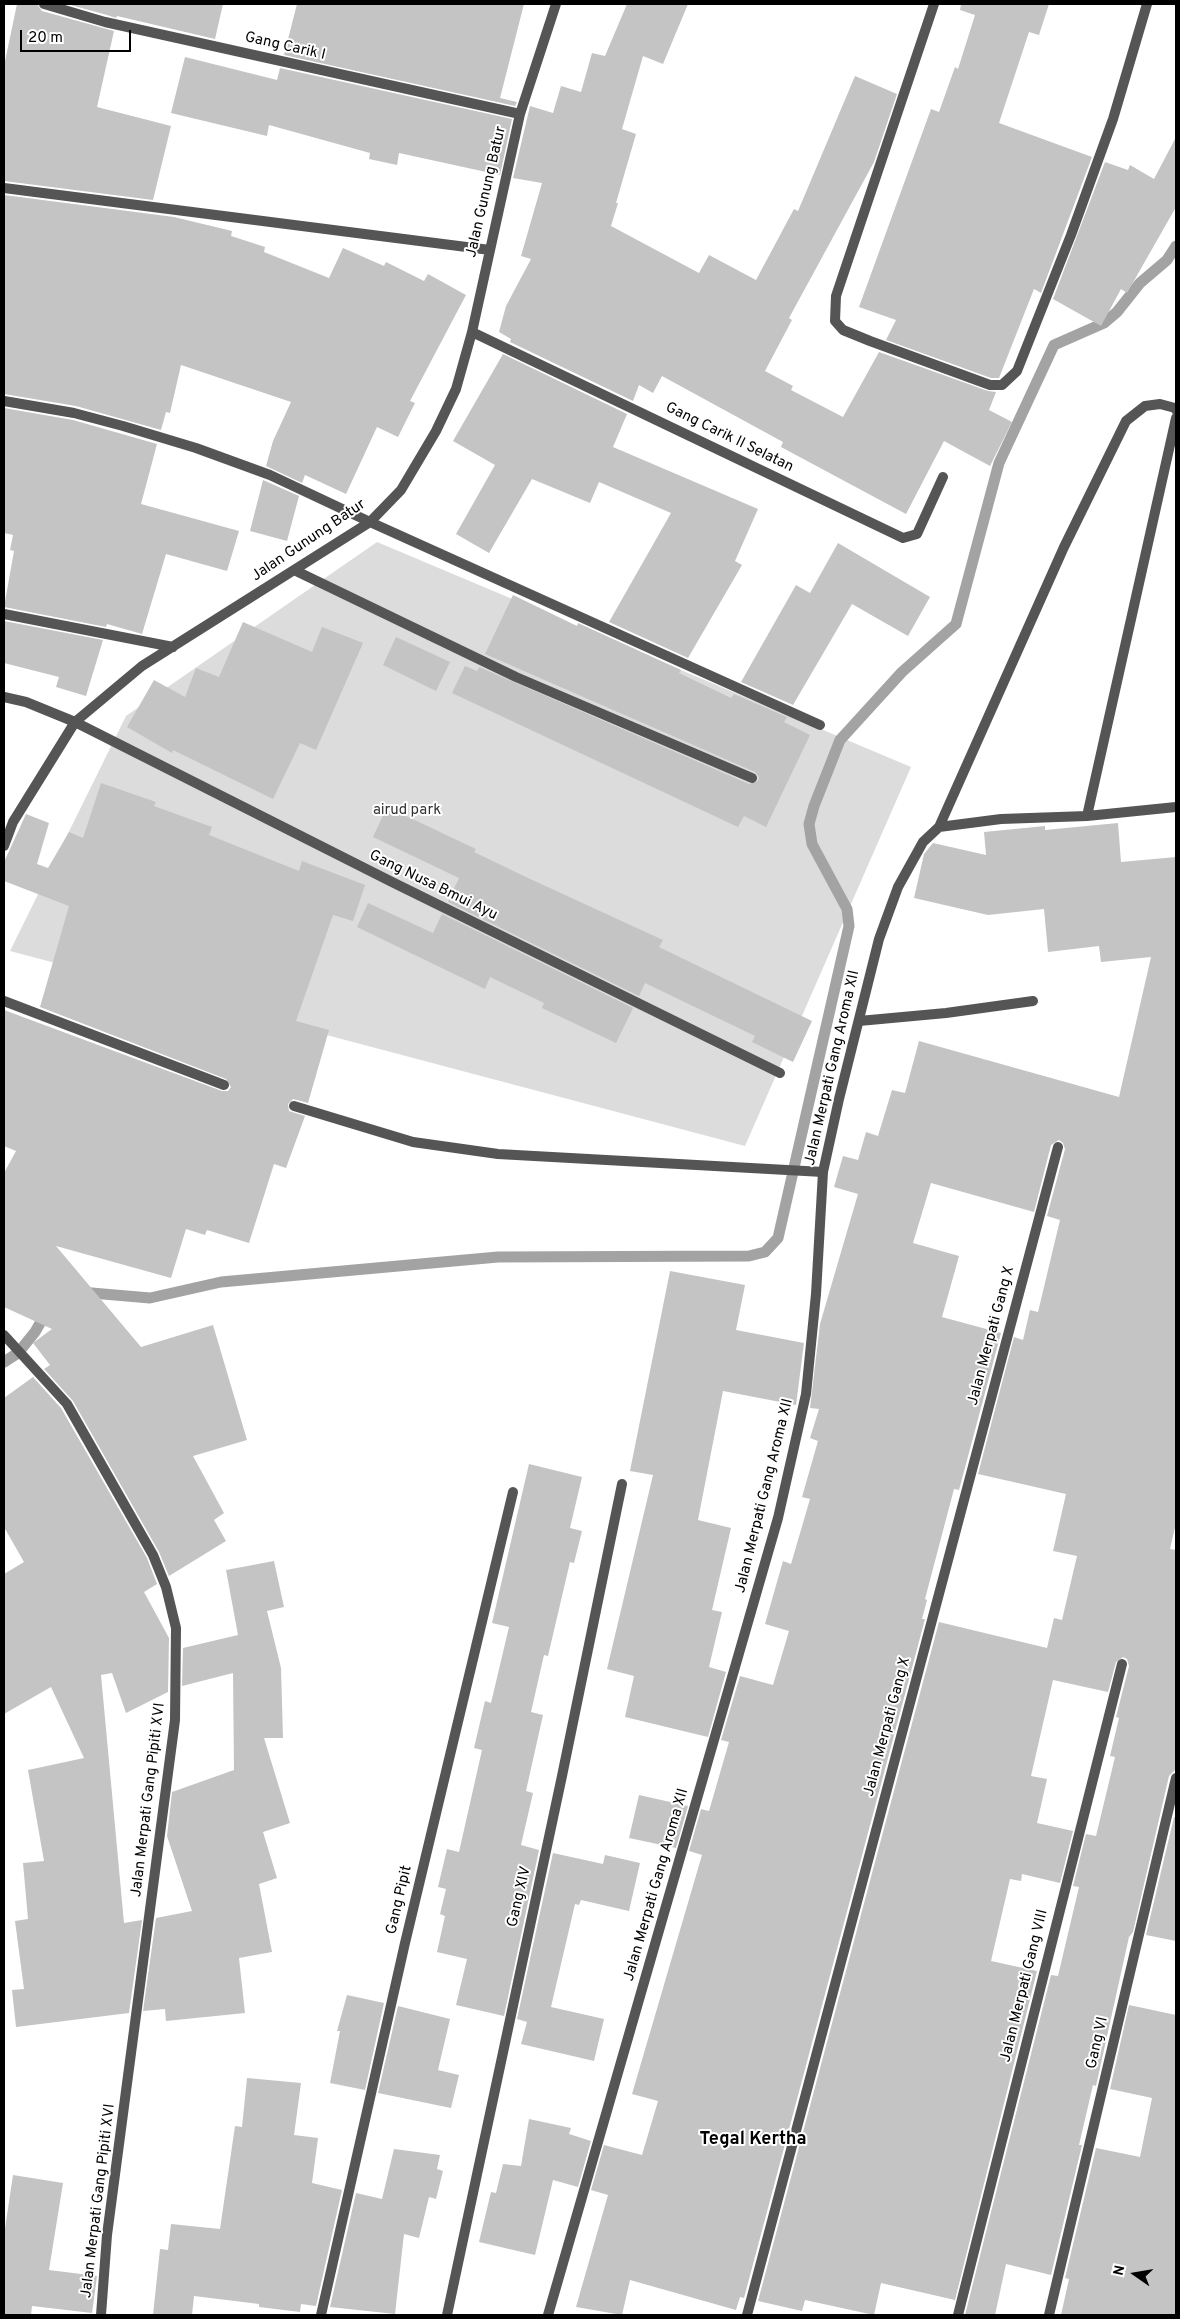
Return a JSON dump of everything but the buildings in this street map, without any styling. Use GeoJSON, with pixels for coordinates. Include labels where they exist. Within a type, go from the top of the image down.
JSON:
{"type":"FeatureCollection","features":[{"type":"Feature","properties":{"kind":"street","name":"Gang Carik I"},"geometry":{"type":"LineString","coordinates":[[44,4],[133,28],[520,114]]}},
{"type":"Feature","properties":{"kind":"street","name":"Jalan Gunung Batur"},"geometry":{"type":"LineString","coordinates":[[4,846],[8,821],[75,722],[142,666],[370,522],[401,490],[436,431],[456,389],[472,332],[520,114],[556,4]]}},
{"type":"Feature","properties":{"kind":"street"},"geometry":{"type":"LineString","coordinates":[[934,4],[836,296],[835,321],[843,330],[990,385],[1002,385],[1017,371],[1071,235],[1113,119],[1147,4]]}},
{"type":"Feature","properties":{"kind":"street"},"geometry":{"type":"LineString","coordinates":[[4,188],[490,250]]}},
{"type":"Feature","properties":{"kind":"street","name":"Gang Carik II Selatan"},"geometry":{"type":"LineString","coordinates":[[472,332],[903,538],[917,534],[943,477]]}},
{"type":"Feature","properties":{"kind":"street"},"geometry":{"type":"LineString","coordinates":[[4,402],[74,413],[196,448],[270,475],[820,725]]}},
{"type":"Feature","properties":{"kind":"street","name":"Jalan Merpati Gang Aroma XII"},"geometry":{"type":"LineString","coordinates":[[548,2315],[778,1518],[806,1394],[816,1294],[823,1172],[879,939],[898,886],[923,842],[939,826],[1064,547],[1126,420],[1145,406],[1160,404],[1175,408],[1176,410]]}},
{"type":"Feature","properties":{"kind":"street"},"geometry":{"type":"LineString","coordinates":[[1087,816],[1176,418]]}},
{"type":"Feature","properties":{"kind":"street"},"geometry":{"type":"LineString","coordinates":[[294,570],[516,677],[752,778]]}},
{"type":"Feature","properties":{"kind":"street"},"geometry":{"type":"LineString","coordinates":[[4,614],[173,647]]}},
{"type":"Feature","properties":{"kind":"street","name":"Gang Nusa Bmui Ayu"},"geometry":{"type":"LineString","coordinates":[[4,697],[26,702],[75,722],[392,882],[780,1073]]}},
{"type":"Feature","properties":{"kind":"street"},"geometry":{"type":"LineString","coordinates":[[939,826],[1001,819],[1087,816],[1176,807]]}},
{"type":"Feature","properties":{"kind":"street"},"geometry":{"type":"LineString","coordinates":[[4,1001],[224,1085]]}},
{"type":"Feature","properties":{"kind":"street"},"geometry":{"type":"LineString","coordinates":[[859,1020],[1033,1001]]}},
{"type":"Feature","properties":{"kind":"street"},"geometry":{"type":"LineString","coordinates":[[294,1106],[413,1142],[498,1154],[823,1172]]}},
{"type":"Feature","properties":{"kind":"street","name":"Jalan Merpati Gang X"},"geometry":{"type":"LineString","coordinates":[[747,2315],[1058,1147]]}},
{"type":"Feature","properties":{"kind":"street","name":"Jalan Merpati Gang Pipiti XVI"},"geometry":{"type":"LineString","coordinates":[[4,1335],[66,1404],[153,1555],[166,1587],[176,1628],[175,1720],[107,2235],[101,2315]]}},
{"type":"Feature","properties":{"kind":"street","name":"Gang XIV"},"geometry":{"type":"LineString","coordinates":[[447,2315],[622,1484]]}},
{"type":"Feature","properties":{"kind":"street","name":"Gang Pipit"},"geometry":{"type":"LineString","coordinates":[[321,2315],[403,1953],[513,1492]]}},
{"type":"Feature","properties":{"kind":"street","name":"Jalan Merpati Gang VIII"},"geometry":{"type":"LineString","coordinates":[[958,2315],[1122,1664]]}},
{"type":"Feature","properties":{"kind":"street","name":"Gang VI"},"geometry":{"type":"LineString","coordinates":[[1049,2315],[1176,1778]]}},
{"type":"Feature","properties":{"kind":"green space","name":"airud park"},"geometry":{"type":"Polygon","coordinates":[[[377,542],[911,767],[745,1146],[10,951],[126,716],[377,542]]]}},
{"type":"Feature","properties":{"kind":"waterway"},"geometry":{"type":"LineString","coordinates":[[80,1292],[150,1298],[221,1282],[498,1257],[749,1256],[765,1252],[778,1238],[849,926],[847,909],[812,844],[809,824],[814,806],[840,740],[902,672],[956,624],[999,463],[1054,345],[1104,323],[1117,312],[1140,283],[1167,260],[1176,246]]}},
{"type":"Feature","properties":{"kind":"waterway"},"geometry":{"type":"LineString","coordinates":[[4,1362],[18,1353],[35,1332],[47,1311]]}},
{"type":"Feature","properties":{"kind":"district","name":"Tegal Kertha"},"geometry":{"type":"Point","coordinates":[753,2140]}}]}
